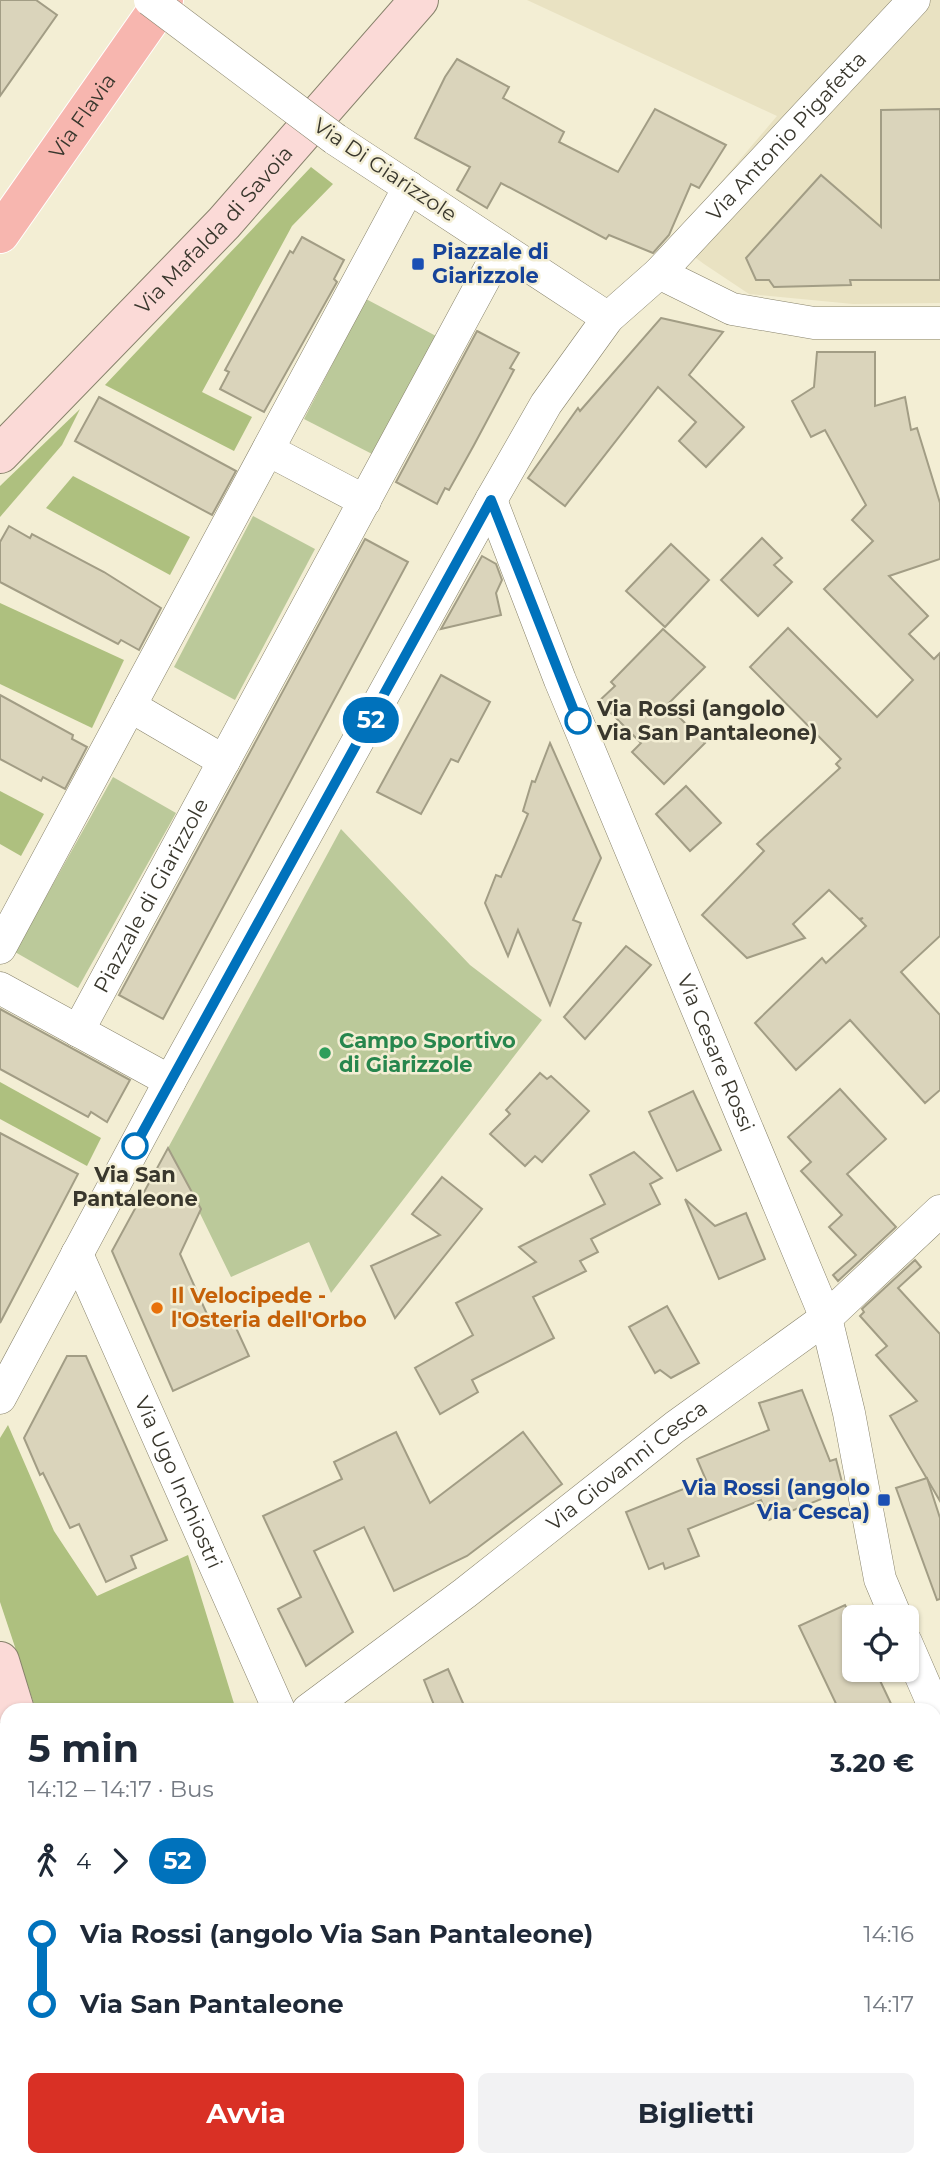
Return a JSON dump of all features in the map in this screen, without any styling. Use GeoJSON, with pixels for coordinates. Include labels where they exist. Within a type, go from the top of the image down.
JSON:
{"type":"FeatureCollection","features":[{"type":"Feature","properties":{"kind":"main road","name":"Via Flavia"},"geometry":{"type":"LineString","coordinates":[[0,234],[164,0]]}},
{"type":"Feature","properties":{"kind":"street","name":"Via Di Giarizzole"},"geometry":{"type":"LineString","coordinates":[[150,0],[335,139],[608,318]]}},
{"type":"Feature","properties":{"kind":"street","name":"Via Mafalda di Savoia"},"geometry":{"type":"LineString","coordinates":[[0,454],[224,223],[419,0]]}},
{"type":"Feature","properties":{"kind":"street","name":"Via Antonio Pigafetta"},"geometry":{"type":"LineString","coordinates":[[659,273],[914,0]]}},
{"type":"Feature","properties":{"kind":"street"},"geometry":{"type":"LineString","coordinates":[[0,948],[409,187]]}},
{"type":"Feature","properties":{"kind":"street","name":"Piazzale di Giarizzole"},"geometry":{"type":"LineString","coordinates":[[78,1031],[501,248]]}},
{"type":"Feature","properties":{"kind":"street"},"geometry":{"type":"LineString","coordinates":[[0,1398],[170,1081],[491,500],[546,404],[608,318],[659,273],[732,309],[814,323],[940,323]]}},
{"type":"Feature","properties":{"kind":"street"},"geometry":{"type":"LineString","coordinates":[[268,450],[365,501]]}},
{"type":"Feature","properties":{"kind":"street","name":"Via Cesare Rossi"},"geometry":{"type":"LineString","coordinates":[[491,500],[560,680],[827,1318],[849,1413],[880,1579],[891,1605]]}},
{"type":"Feature","properties":{"kind":"street"},"geometry":{"type":"LineString","coordinates":[[130,706],[224,761]]}},
{"type":"Feature","properties":{"kind":"street"},"geometry":{"type":"LineString","coordinates":[[0,988],[170,1081]]}},
{"type":"Feature","properties":{"kind":"street","name":"Via Giovanni Cesca"},"geometry":{"type":"LineString","coordinates":[[317,1703],[464,1593],[675,1427],[827,1318],[940,1211]]}},
{"type":"Feature","properties":{"kind":"street","name":"Via Ugo Inchiostri"},"geometry":{"type":"LineString","coordinates":[[77,1254],[276,1703]]}},
{"type":"Feature","properties":{"kind":"street"},"geometry":{"type":"LineString","coordinates":[[0,1661],[13,1703]]}},
{"type":"Feature","properties":{"kind":"street"},"geometry":{"type":"LineString","coordinates":[[919,1672],[933,1703]]}},
{"type":"Feature","properties":{"kind":"shaded area"},"geometry":{"type":"Polygon","coordinates":[[[527,0],[940,0],[940,303],[853,304],[749,294],[704,264],[672,240],[777,116],[527,0]]]}},
{"type":"Feature","properties":{"kind":"green space"},"geometry":{"type":"Polygon","coordinates":[[[311,167],[333,184],[292,226],[202,392],[252,417],[234,451],[105,385],[311,167]]]}},
{"type":"Feature","properties":{"kind":"green space"},"geometry":{"type":"Polygon","coordinates":[[[366,299],[436,336],[374,455],[304,419],[366,299]]]}},
{"type":"Feature","properties":{"kind":"green space"},"geometry":{"type":"Polygon","coordinates":[[[80,409],[62,445],[0,517],[0,486],[80,409]]]}},
{"type":"Feature","properties":{"kind":"green space"},"geometry":{"type":"Polygon","coordinates":[[[73,476],[190,537],[170,575],[46,508],[73,476]]]}},
{"type":"Feature","properties":{"kind":"green space"},"geometry":{"type":"Polygon","coordinates":[[[253,516],[315,549],[235,700],[174,667],[253,516]]]}},
{"type":"Feature","properties":{"kind":"green space"},"geometry":{"type":"Polygon","coordinates":[[[0,603],[124,660],[92,728],[0,684],[0,603]]]}},
{"type":"Feature","properties":{"kind":"green space"},"geometry":{"type":"Polygon","coordinates":[[[113,777],[176,813],[78,988],[15,952],[113,777]]]}},
{"type":"Feature","properties":{"kind":"green space"},"geometry":{"type":"Polygon","coordinates":[[[0,791],[44,814],[21,856],[0,844],[0,791]]]}},
{"type":"Feature","properties":{"kind":"green space","name":"Campo Sportivo di Giarizzole"},"geometry":{"type":"Polygon","coordinates":[[[341,829],[470,965],[542,1020],[331,1293],[309,1242],[231,1277],[168,1148],[341,829]]]}},
{"type":"Feature","properties":{"kind":"green space"},"geometry":{"type":"Polygon","coordinates":[[[0,1082],[101,1138],[87,1166],[0,1119],[0,1082]]]}},
{"type":"Feature","properties":{"kind":"green space"},"geometry":{"type":"Polygon","coordinates":[[[8,1425],[54,1531],[97,1596],[188,1555],[234,1703],[34,1703],[0,1602],[0,1438],[8,1425]]]}},
{"type":"Feature","properties":{"kind":"building"},"geometry":{"type":"Polygon","coordinates":[[[0,0],[36,0],[57,15],[0,96],[0,0]]]}},
{"type":"Feature","properties":{"kind":"building"},"geometry":{"type":"Polygon","coordinates":[[[457,59],[509,87],[503,98],[564,132],[559,142],[618,172],[655,109],[726,145],[699,188],[691,184],[669,235],[653,253],[609,235],[606,239],[501,183],[487,208],[457,190],[470,167],[415,138],[445,77],[457,59]]]}},
{"type":"Feature","properties":{"kind":"building"},"geometry":{"type":"Polygon","coordinates":[[[940,109],[940,280],[850,280],[851,285],[774,287],[769,280],[756,280],[746,258],[821,175],[881,227],[881,110],[940,109]]]}},
{"type":"Feature","properties":{"kind":"building"},"geometry":{"type":"Polygon","coordinates":[[[302,237],[344,260],[334,279],[337,282],[264,412],[220,389],[229,372],[225,370],[290,251],[293,253],[302,237]]]}},
{"type":"Feature","properties":{"kind":"building"},"geometry":{"type":"Polygon","coordinates":[[[661,318],[723,332],[689,375],[744,427],[706,467],[679,441],[696,422],[658,387],[565,506],[528,478],[578,408],[580,411],[661,318]]]}},
{"type":"Feature","properties":{"kind":"building"},"geometry":{"type":"Polygon","coordinates":[[[477,331],[519,353],[510,368],[514,370],[474,445],[449,490],[445,488],[437,504],[396,482],[477,331]]]}},
{"type":"Feature","properties":{"kind":"building"},"geometry":{"type":"Polygon","coordinates":[[[817,352],[875,352],[875,406],[905,397],[911,430],[917,428],[940,503],[940,559],[889,576],[928,616],[909,634],[934,659],[940,653],[940,936],[901,972],[940,1015],[940,1090],[925,1103],[850,1020],[796,1070],[755,1023],[822,958],[826,963],[866,926],[860,920],[863,918],[859,919],[829,890],[793,924],[805,938],[747,958],[702,915],[764,851],[757,844],[840,768],[836,764],[841,759],[750,667],[788,628],[877,717],[913,680],[824,589],[873,541],[852,520],[866,505],[825,430],[811,437],[792,401],[814,387],[817,352]]]}},
{"type":"Feature","properties":{"kind":"building"},"geometry":{"type":"Polygon","coordinates":[[[99,397],[236,471],[212,515],[75,441],[99,397]]]}},
{"type":"Feature","properties":{"kind":"building"},"geometry":{"type":"Polygon","coordinates":[[[9,526],[30,538],[32,534],[104,572],[161,608],[139,650],[121,640],[118,644],[0,582],[0,542],[9,526]]]}},
{"type":"Feature","properties":{"kind":"building"},"geometry":{"type":"Polygon","coordinates":[[[762,538],[782,558],[774,565],[792,582],[758,616],[721,580],[762,538]]]}},
{"type":"Feature","properties":{"kind":"building"},"geometry":{"type":"Polygon","coordinates":[[[365,539],[408,562],[163,1019],[119,995],[365,539]]]}},
{"type":"Feature","properties":{"kind":"building"},"geometry":{"type":"Polygon","coordinates":[[[671,544],[709,580],[665,627],[626,591],[671,544]]]}},
{"type":"Feature","properties":{"kind":"building"},"geometry":{"type":"Polygon","coordinates":[[[482,556],[496,564],[502,580],[496,593],[501,615],[441,629],[482,556]]]}},
{"type":"Feature","properties":{"kind":"building"},"geometry":{"type":"Polygon","coordinates":[[[663,629],[705,667],[667,705],[705,743],[664,784],[632,752],[641,743],[599,701],[615,686],[611,682],[663,629]]]}},
{"type":"Feature","properties":{"kind":"building"},"geometry":{"type":"Polygon","coordinates":[[[441,675],[490,702],[458,762],[451,759],[421,814],[377,792],[441,675]]]}},
{"type":"Feature","properties":{"kind":"building"},"geometry":{"type":"Polygon","coordinates":[[[0,695],[73,735],[72,739],[87,747],[65,789],[43,777],[41,781],[0,759],[0,695]]]}},
{"type":"Feature","properties":{"kind":"building"},"geometry":{"type":"Polygon","coordinates":[[[550,743],[601,858],[573,920],[581,923],[550,1005],[518,930],[508,956],[485,903],[496,875],[501,877],[528,814],[523,811],[532,781],[535,782],[550,743]]]}},
{"type":"Feature","properties":{"kind":"building"},"geometry":{"type":"Polygon","coordinates":[[[686,786],[721,823],[690,851],[656,814],[686,786]]]}},
{"type":"Feature","properties":{"kind":"building"},"geometry":{"type":"Polygon","coordinates":[[[626,946],[651,965],[585,1039],[564,1017],[626,946]]]}},
{"type":"Feature","properties":{"kind":"building"},"geometry":{"type":"Polygon","coordinates":[[[0,1009],[130,1080],[107,1122],[91,1112],[88,1117],[0,1069],[0,1009]]]}},
{"type":"Feature","properties":{"kind":"building"},"geometry":{"type":"Polygon","coordinates":[[[540,1073],[547,1079],[551,1076],[589,1111],[542,1162],[535,1156],[525,1166],[490,1134],[510,1114],[506,1110],[540,1073]]]}},
{"type":"Feature","properties":{"kind":"building"},"geometry":{"type":"Polygon","coordinates":[[[840,1089],[886,1139],[847,1174],[896,1227],[838,1281],[833,1275],[856,1255],[829,1227],[842,1215],[801,1171],[811,1162],[788,1137],[840,1089]]]}},
{"type":"Feature","properties":{"kind":"building"},"geometry":{"type":"Polygon","coordinates":[[[693,1091],[721,1150],[677,1171],[649,1112],[693,1091]]]}},
{"type":"Feature","properties":{"kind":"building"},"geometry":{"type":"Polygon","coordinates":[[[0,1133],[78,1174],[0,1323],[0,1133]]]}},
{"type":"Feature","properties":{"kind":"building"},"geometry":{"type":"Polygon","coordinates":[[[168,1148],[201,1209],[180,1254],[211,1323],[231,1317],[249,1356],[173,1391],[112,1251],[168,1148]]]}},
{"type":"Feature","properties":{"kind":"building"},"geometry":{"type":"Polygon","coordinates":[[[634,1152],[662,1178],[650,1184],[660,1204],[591,1239],[598,1252],[580,1261],[586,1271],[533,1297],[554,1338],[472,1380],[478,1392],[440,1414],[415,1368],[473,1335],[456,1303],[536,1262],[519,1247],[605,1204],[590,1175],[634,1152]]]}},
{"type":"Feature","properties":{"kind":"building"},"geometry":{"type":"Polygon","coordinates":[[[442,1177],[482,1209],[395,1318],[371,1266],[440,1235],[412,1214],[442,1177]]]}},
{"type":"Feature","properties":{"kind":"building"},"geometry":{"type":"Polygon","coordinates":[[[685,1199],[715,1226],[746,1213],[765,1259],[719,1279],[685,1199]]]}},
{"type":"Feature","properties":{"kind":"building"},"geometry":{"type":"Polygon","coordinates":[[[915,1260],[921,1267],[898,1288],[940,1334],[940,1501],[890,1416],[917,1401],[876,1355],[887,1346],[860,1316],[864,1312],[862,1309],[915,1260]]]}},
{"type":"Feature","properties":{"kind":"building"},"geometry":{"type":"Polygon","coordinates":[[[667,1306],[699,1363],[671,1378],[660,1370],[655,1373],[629,1327],[667,1306]]]}},
{"type":"Feature","properties":{"kind":"building"},"geometry":{"type":"Polygon","coordinates":[[[67,1356],[86,1356],[167,1540],[131,1556],[136,1568],[106,1582],[79,1524],[70,1528],[43,1473],[40,1475],[24,1438],[67,1356]]]}},
{"type":"Feature","properties":{"kind":"building"},"geometry":{"type":"Polygon","coordinates":[[[802,1390],[830,1461],[836,1459],[844,1490],[769,1520],[761,1500],[688,1529],[699,1556],[665,1569],[663,1563],[649,1569],[626,1512],[706,1480],[697,1459],[769,1430],[759,1403],[802,1390]]]}},
{"type":"Feature","properties":{"kind":"building"},"geometry":{"type":"Polygon","coordinates":[[[396,1432],[430,1503],[523,1432],[562,1484],[467,1556],[394,1591],[364,1527],[314,1551],[353,1632],[306,1666],[278,1609],[301,1597],[263,1516],[342,1479],[334,1462],[396,1432]]]}},
{"type":"Feature","properties":{"kind":"building"},"geometry":{"type":"Polygon","coordinates":[[[927,1478],[940,1518],[940,1599],[937,1600],[896,1488],[927,1478]]]}},
{"type":"Feature","properties":{"kind":"building"},"geometry":{"type":"Polygon","coordinates":[[[842,1606],[842,1682],[881,1682],[891,1703],[836,1703],[799,1626],[842,1606]]]}},
{"type":"Feature","properties":{"kind":"building"},"geometry":{"type":"Polygon","coordinates":[[[448,1669],[463,1703],[433,1703],[424,1680],[448,1669]]]}},
{"type":"Feature","properties":{"kind":"bus line","name":"52"},"geometry":{"type":"LineString","coordinates":[[135,1146],[491,500],[578,721]]}},
{"type":"Feature","properties":{"kind":"place","name":"Piazzale di Giarizzole"},"geometry":{"type":"Point","coordinates":[418,264]}},
{"type":"Feature","properties":{"kind":"place","name":"Via Rossi (angolo Via San Pantaleone)"},"geometry":{"type":"Point","coordinates":[578,721]}},
{"type":"Feature","properties":{"kind":"place","name":"Campo Sportivo di Giarizzole"},"geometry":{"type":"Point","coordinates":[325,1053]}},
{"type":"Feature","properties":{"kind":"place","name":"Via San Pantaleone"},"geometry":{"type":"Point","coordinates":[135,1146]}},
{"type":"Feature","properties":{"kind":"place","name":"Il Velocipede - l'Osteria dell'Orbo"},"geometry":{"type":"Point","coordinates":[157,1308]}},
{"type":"Feature","properties":{"kind":"place","name":"Via Rossi (angolo Via Cesca)"},"geometry":{"type":"Point","coordinates":[884,1500]}}]}
